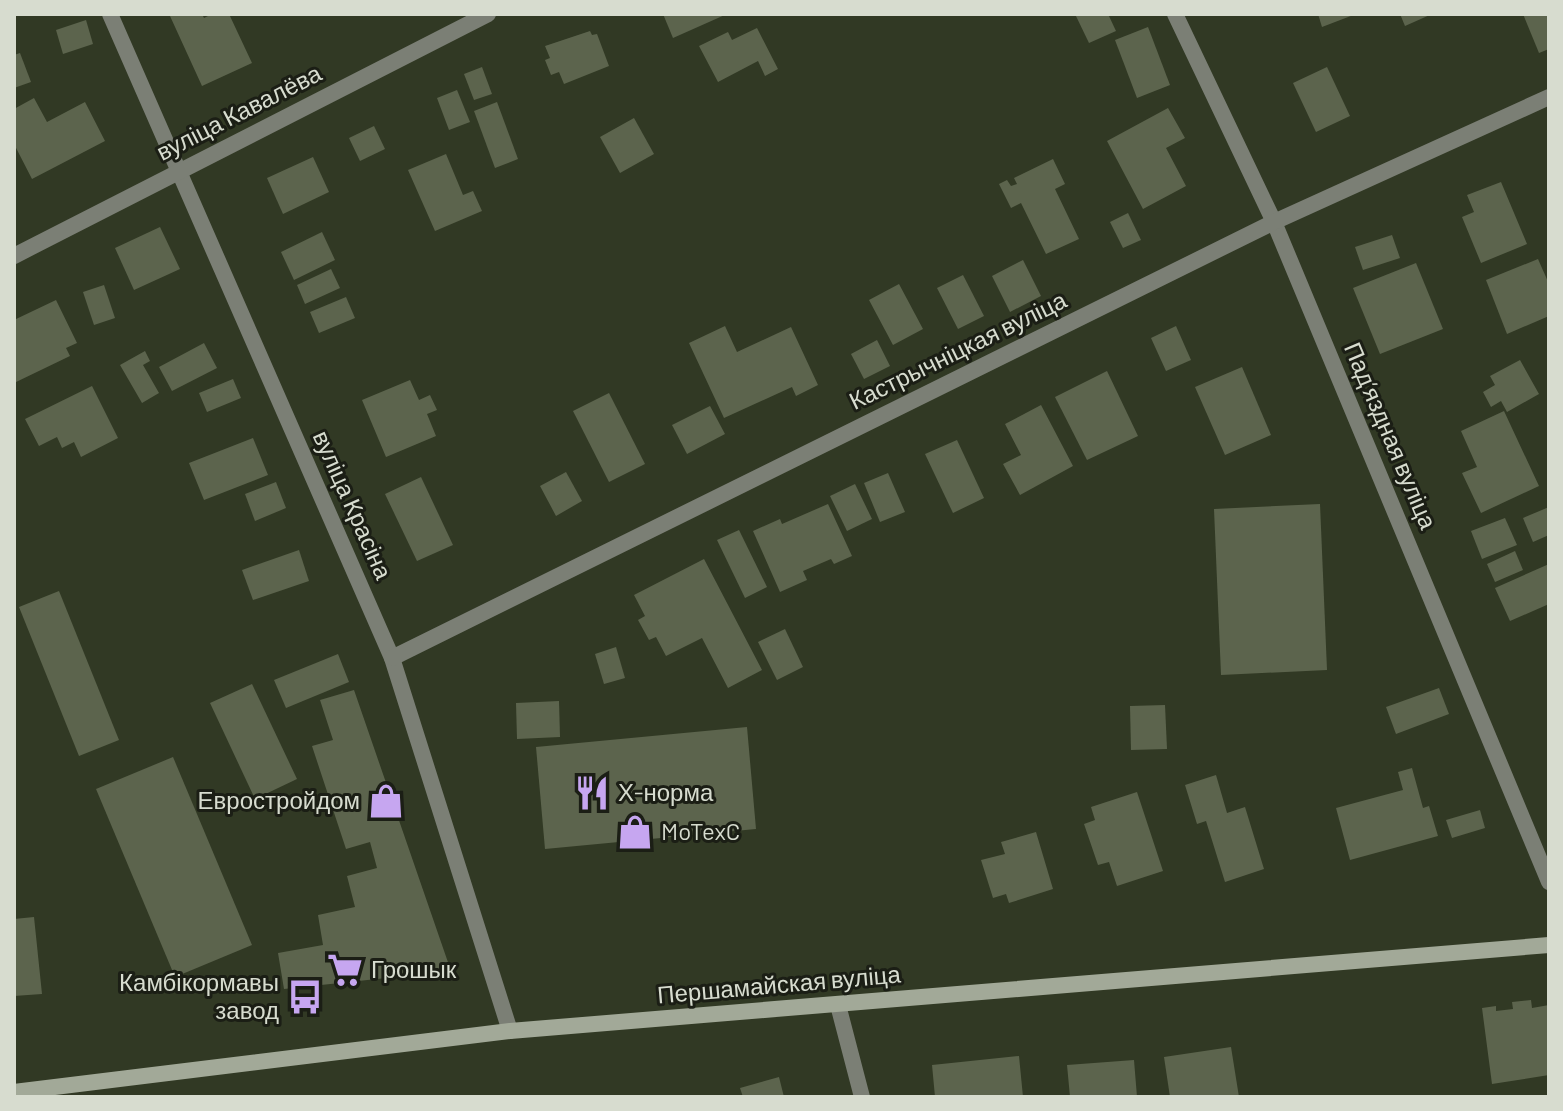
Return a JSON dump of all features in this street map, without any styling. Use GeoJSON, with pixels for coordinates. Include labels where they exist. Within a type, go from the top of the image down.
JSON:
{"type":"FeatureCollection","features":[{"type":"Feature","properties":{"kind":"main road","name":"Першамайская вуліца"},"geometry":{"type":"LineString","coordinates":[[14,1092],[510,1031],[1549,945]]}},
{"type":"Feature","properties":{"kind":"street","name":"вуліца Красіна"},"geometry":{"type":"LineString","coordinates":[[110,14],[392,658],[510,1031]]}},
{"type":"Feature","properties":{"kind":"street","name":"вуліца Кавалёва"},"geometry":{"type":"LineString","coordinates":[[14,256],[488,14]]}},
{"type":"Feature","properties":{"kind":"street","name":"Падʼяздная вуліца"},"geometry":{"type":"LineString","coordinates":[[1175,14],[1274,222],[1549,882]]}},
{"type":"Feature","properties":{"kind":"street","name":"Кастрычніцкая вуліца"},"geometry":{"type":"LineString","coordinates":[[392,658],[1274,222],[1549,97]]}},
{"type":"Feature","properties":{"kind":"street"},"geometry":{"type":"LineString","coordinates":[[838,1005],[862,1097]]}},
{"type":"Feature","properties":{"kind":"building"},"geometry":{"type":"Polygon","coordinates":[[[202,14],[204,18],[212,14],[229,14],[252,63],[202,86],[170,16],[202,14]]]}},
{"type":"Feature","properties":{"kind":"building"},"geometry":{"type":"Polygon","coordinates":[[[663,14],[727,14],[673,38],[663,14]]]}},
{"type":"Feature","properties":{"kind":"building"},"geometry":{"type":"Polygon","coordinates":[[[1075,14],[1108,14],[1116,31],[1089,43],[1075,14]]]}},
{"type":"Feature","properties":{"kind":"building"},"geometry":{"type":"Polygon","coordinates":[[[1318,14],[1356,14],[1322,27],[1318,14]]]}},
{"type":"Feature","properties":{"kind":"building"},"geometry":{"type":"Polygon","coordinates":[[[1400,14],[1432,14],[1405,26],[1400,14]]]}},
{"type":"Feature","properties":{"kind":"building"},"geometry":{"type":"Polygon","coordinates":[[[1523,14],[1549,14],[1549,49],[1539,53],[1523,14]]]}},
{"type":"Feature","properties":{"kind":"building"},"geometry":{"type":"Polygon","coordinates":[[[86,20],[93,44],[63,54],[56,30],[86,20]]]}},
{"type":"Feature","properties":{"kind":"building"},"geometry":{"type":"Polygon","coordinates":[[[1148,27],[1170,85],[1137,98],[1115,40],[1148,27]]]}},
{"type":"Feature","properties":{"kind":"building"},"geometry":{"type":"Polygon","coordinates":[[[757,28],[778,69],[765,76],[758,61],[718,82],[699,46],[728,32],[732,40],[757,28]]]}},
{"type":"Feature","properties":{"kind":"building"},"geometry":{"type":"Polygon","coordinates":[[[590,31],[592,35],[597,34],[609,66],[564,84],[559,72],[551,75],[545,60],[550,58],[545,46],[590,31]]]}},
{"type":"Feature","properties":{"kind":"building"},"geometry":{"type":"Polygon","coordinates":[[[20,53],[31,82],[14,88],[14,55],[20,53]]]}},
{"type":"Feature","properties":{"kind":"building"},"geometry":{"type":"Polygon","coordinates":[[[482,67],[492,94],[474,100],[464,74],[482,67]]]}},
{"type":"Feature","properties":{"kind":"building"},"geometry":{"type":"Polygon","coordinates":[[[1327,67],[1350,116],[1316,132],[1293,83],[1327,67]]]}},
{"type":"Feature","properties":{"kind":"building"},"geometry":{"type":"Polygon","coordinates":[[[457,90],[470,122],[449,130],[437,98],[457,90]]]}},
{"type":"Feature","properties":{"kind":"building"},"geometry":{"type":"Polygon","coordinates":[[[34,98],[47,122],[85,102],[105,141],[32,179],[14,144],[14,109],[34,98]]]}},
{"type":"Feature","properties":{"kind":"building"},"geometry":{"type":"Polygon","coordinates":[[[497,102],[518,159],[495,168],[474,111],[497,102]]]}},
{"type":"Feature","properties":{"kind":"building"},"geometry":{"type":"Polygon","coordinates":[[[1168,108],[1185,138],[1166,148],[1186,186],[1143,209],[1107,141],[1168,108]]]}},
{"type":"Feature","properties":{"kind":"building"},"geometry":{"type":"Polygon","coordinates":[[[634,118],[654,154],[620,173],[600,137],[634,118]]]}},
{"type":"Feature","properties":{"kind":"building"},"geometry":{"type":"Polygon","coordinates":[[[374,126],[385,149],[360,161],[349,138],[374,126]]]}},
{"type":"Feature","properties":{"kind":"building"},"geometry":{"type":"Polygon","coordinates":[[[446,154],[463,195],[473,191],[482,211],[435,231],[408,170],[446,154]]]}},
{"type":"Feature","properties":{"kind":"building"},"geometry":{"type":"Polygon","coordinates":[[[313,157],[329,192],[283,214],[267,178],[313,157]]]}},
{"type":"Feature","properties":{"kind":"building"},"geometry":{"type":"Polygon","coordinates":[[[1053,159],[1065,184],[1055,189],[1079,239],[1046,254],[1021,203],[1011,208],[999,184],[1007,180],[1011,186],[1017,184],[1014,178],[1053,159]]]}},
{"type":"Feature","properties":{"kind":"building"},"geometry":{"type":"Polygon","coordinates":[[[1501,182],[1527,244],[1481,263],[1462,217],[1474,212],[1467,195],[1501,182]]]}},
{"type":"Feature","properties":{"kind":"building"},"geometry":{"type":"Polygon","coordinates":[[[1128,213],[1141,240],[1123,248],[1110,222],[1128,213]]]}},
{"type":"Feature","properties":{"kind":"building"},"geometry":{"type":"Polygon","coordinates":[[[160,227],[180,269],[134,290],[115,248],[160,227]]]}},
{"type":"Feature","properties":{"kind":"building"},"geometry":{"type":"Polygon","coordinates":[[[322,232],[335,260],[294,280],[281,252],[322,232]]]}},
{"type":"Feature","properties":{"kind":"building"},"geometry":{"type":"Polygon","coordinates":[[[1392,235],[1400,258],[1363,270],[1355,247],[1392,235]]]}},
{"type":"Feature","properties":{"kind":"building"},"geometry":{"type":"Polygon","coordinates":[[[1538,259],[1549,284],[1549,316],[1507,334],[1486,280],[1538,259]]]}},
{"type":"Feature","properties":{"kind":"building"},"geometry":{"type":"Polygon","coordinates":[[[1023,260],[1041,296],[1010,312],[992,276],[1023,260]]]}},
{"type":"Feature","properties":{"kind":"building"},"geometry":{"type":"Polygon","coordinates":[[[1416,263],[1443,329],[1380,354],[1353,288],[1416,263]]]}},
{"type":"Feature","properties":{"kind":"building"},"geometry":{"type":"Polygon","coordinates":[[[331,269],[340,288],[305,304],[297,285],[331,269]]]}},
{"type":"Feature","properties":{"kind":"building"},"geometry":{"type":"Polygon","coordinates":[[[963,275],[984,316],[958,329],[937,288],[963,275]]]}},
{"type":"Feature","properties":{"kind":"building"},"geometry":{"type":"Polygon","coordinates":[[[899,284],[923,329],[893,345],[869,300],[899,284]]]}},
{"type":"Feature","properties":{"kind":"building"},"geometry":{"type":"Polygon","coordinates":[[[104,285],[115,318],[94,325],[83,292],[104,285]]]}},
{"type":"Feature","properties":{"kind":"building"},"geometry":{"type":"Polygon","coordinates":[[[346,297],[355,318],[319,333],[310,312],[346,297]]]}},
{"type":"Feature","properties":{"kind":"building"},"geometry":{"type":"Polygon","coordinates":[[[56,300],[77,343],[66,348],[70,356],[14,383],[14,320],[56,300]]]}},
{"type":"Feature","properties":{"kind":"building"},"geometry":{"type":"Polygon","coordinates":[[[725,326],[737,352],[791,327],[818,385],[796,396],[792,387],[724,418],[689,343],[725,326]]]}},
{"type":"Feature","properties":{"kind":"building"},"geometry":{"type":"Polygon","coordinates":[[[1176,326],[1191,360],[1166,371],[1151,338],[1176,326]]]}},
{"type":"Feature","properties":{"kind":"building"},"geometry":{"type":"Polygon","coordinates":[[[877,340],[890,366],[864,379],[851,354],[877,340]]]}},
{"type":"Feature","properties":{"kind":"building"},"geometry":{"type":"Polygon","coordinates":[[[204,343],[217,368],[172,391],[159,367],[204,343]]]}},
{"type":"Feature","properties":{"kind":"building"},"geometry":{"type":"Polygon","coordinates":[[[145,351],[150,361],[143,365],[159,393],[142,403],[120,365],[145,351]]]}},
{"type":"Feature","properties":{"kind":"building"},"geometry":{"type":"Polygon","coordinates":[[[1520,360],[1539,394],[1507,412],[1501,401],[1491,407],[1483,392],[1495,385],[1490,376],[1520,360]]]}},
{"type":"Feature","properties":{"kind":"building"},"geometry":{"type":"Polygon","coordinates":[[[1242,367],[1271,435],[1225,455],[1195,387],[1242,367]]]}},
{"type":"Feature","properties":{"kind":"building"},"geometry":{"type":"Polygon","coordinates":[[[1107,371],[1138,436],[1087,460],[1055,397],[1107,371]]]}},
{"type":"Feature","properties":{"kind":"building"},"geometry":{"type":"Polygon","coordinates":[[[233,379],[241,398],[207,412],[199,393],[233,379]]]}},
{"type":"Feature","properties":{"kind":"building"},"geometry":{"type":"Polygon","coordinates":[[[410,380],[419,400],[430,395],[437,410],[427,414],[436,436],[386,457],[362,400],[410,380]]]}},
{"type":"Feature","properties":{"kind":"building"},"geometry":{"type":"Polygon","coordinates":[[[92,386],[118,438],[81,457],[74,442],[62,448],[57,437],[39,446],[25,419],[92,386]]]}},
{"type":"Feature","properties":{"kind":"building"},"geometry":{"type":"Polygon","coordinates":[[[609,393],[645,464],[609,482],[573,411],[609,393]]]}},
{"type":"Feature","properties":{"kind":"building"},"geometry":{"type":"Polygon","coordinates":[[[1041,405],[1073,466],[1020,495],[1003,464],[1021,455],[1005,424],[1041,405]]]}},
{"type":"Feature","properties":{"kind":"building"},"geometry":{"type":"Polygon","coordinates":[[[710,406],[725,434],[687,454],[672,425],[710,406]]]}},
{"type":"Feature","properties":{"kind":"building"},"geometry":{"type":"Polygon","coordinates":[[[1504,411],[1539,486],[1481,513],[1462,473],[1477,467],[1461,431],[1504,411]]]}},
{"type":"Feature","properties":{"kind":"building"},"geometry":{"type":"Polygon","coordinates":[[[253,438],[268,475],[204,500],[189,463],[253,438]]]}},
{"type":"Feature","properties":{"kind":"building"},"geometry":{"type":"Polygon","coordinates":[[[957,440],[984,498],[953,513],[925,454],[957,440]]]}},
{"type":"Feature","properties":{"kind":"building"},"geometry":{"type":"Polygon","coordinates":[[[566,472],[582,501],[556,516],[540,486],[566,472]]]}},
{"type":"Feature","properties":{"kind":"building"},"geometry":{"type":"Polygon","coordinates":[[[888,473],[905,512],[880,522],[864,483],[888,473]]]}},
{"type":"Feature","properties":{"kind":"building"},"geometry":{"type":"Polygon","coordinates":[[[421,477],[453,545],[417,561],[385,494],[421,477]]]}},
{"type":"Feature","properties":{"kind":"building"},"geometry":{"type":"Polygon","coordinates":[[[276,482],[286,508],[255,521],[245,494],[276,482]]]}},
{"type":"Feature","properties":{"kind":"building"},"geometry":{"type":"Polygon","coordinates":[[[855,484],[872,519],[847,531],[830,496],[855,484]]]}},
{"type":"Feature","properties":{"kind":"building"},"geometry":{"type":"Polygon","coordinates":[[[828,504],[852,556],[834,564],[831,559],[803,571],[807,580],[780,592],[753,531],[780,519],[782,524],[828,504]]]}},
{"type":"Feature","properties":{"kind":"building"},"geometry":{"type":"Polygon","coordinates":[[[1320,504],[1327,670],[1221,675],[1214,509],[1320,504]]]}},
{"type":"Feature","properties":{"kind":"building"},"geometry":{"type":"Polygon","coordinates":[[[1549,507],[1549,535],[1533,542],[1523,518],[1549,507]]]}},
{"type":"Feature","properties":{"kind":"building"},"geometry":{"type":"Polygon","coordinates":[[[1505,518],[1517,545],[1482,559],[1471,531],[1505,518]]]}},
{"type":"Feature","properties":{"kind":"building"},"geometry":{"type":"Polygon","coordinates":[[[739,530],[767,587],[745,598],[717,540],[739,530]]]}},
{"type":"Feature","properties":{"kind":"building"},"geometry":{"type":"Polygon","coordinates":[[[299,550],[309,581],[253,600],[242,570],[299,550]]]}},
{"type":"Feature","properties":{"kind":"building"},"geometry":{"type":"Polygon","coordinates":[[[1515,551],[1523,570],[1495,582],[1487,564],[1515,551]]]}},
{"type":"Feature","properties":{"kind":"building"},"geometry":{"type":"Polygon","coordinates":[[[704,559],[762,670],[728,688],[702,638],[666,656],[656,637],[649,640],[638,620],[645,616],[634,595],[704,559]]]}},
{"type":"Feature","properties":{"kind":"building"},"geometry":{"type":"Polygon","coordinates":[[[1549,564],[1549,604],[1510,621],[1495,588],[1549,564]]]}},
{"type":"Feature","properties":{"kind":"building"},"geometry":{"type":"Polygon","coordinates":[[[59,591],[119,740],[79,756],[19,607],[59,591]]]}},
{"type":"Feature","properties":{"kind":"building"},"geometry":{"type":"Polygon","coordinates":[[[785,629],[803,667],[777,680],[758,642],[785,629]]]}},
{"type":"Feature","properties":{"kind":"building"},"geometry":{"type":"Polygon","coordinates":[[[616,647],[625,678],[604,684],[595,654],[616,647]]]}},
{"type":"Feature","properties":{"kind":"building"},"geometry":{"type":"Polygon","coordinates":[[[338,654],[349,682],[286,708],[274,680],[338,654]]]}},
{"type":"Feature","properties":{"kind":"building"},"geometry":{"type":"Polygon","coordinates":[[[252,684],[297,779],[255,799],[210,703],[252,684]]]}},
{"type":"Feature","properties":{"kind":"building"},"geometry":{"type":"Polygon","coordinates":[[[1439,688],[1449,714],[1396,734],[1386,707],[1439,688]]]}},
{"type":"Feature","properties":{"kind":"building"},"geometry":{"type":"Polygon","coordinates":[[[354,690],[451,971],[284,989],[278,953],[323,945],[318,915],[355,907],[347,876],[377,868],[370,842],[346,849],[312,746],[333,740],[320,700],[354,690]]]}},
{"type":"Feature","properties":{"kind":"building"},"geometry":{"type":"Polygon","coordinates":[[[559,701],[560,737],[517,739],[516,703],[559,701]]]}},
{"type":"Feature","properties":{"kind":"building"},"geometry":{"type":"Polygon","coordinates":[[[1165,705],[1167,749],[1131,750],[1130,706],[1165,705]]]}},
{"type":"Feature","properties":{"kind":"building"},"geometry":{"type":"Polygon","coordinates":[[[747,727],[756,829],[545,849],[536,747],[747,727]]]}},
{"type":"Feature","properties":{"kind":"building"},"geometry":{"type":"Polygon","coordinates":[[[173,757],[252,945],[175,977],[96,789],[173,757]]]}},
{"type":"Feature","properties":{"kind":"building"},"geometry":{"type":"Polygon","coordinates":[[[1412,768],[1423,808],[1429,806],[1438,836],[1350,860],[1336,808],[1403,790],[1398,772],[1412,768]]]}},
{"type":"Feature","properties":{"kind":"building"},"geometry":{"type":"Polygon","coordinates":[[[1216,775],[1227,813],[1245,807],[1264,869],[1225,882],[1206,821],[1197,824],[1185,785],[1216,775]]]}},
{"type":"Feature","properties":{"kind":"building"},"geometry":{"type":"Polygon","coordinates":[[[1137,792],[1163,871],[1117,886],[1109,862],[1098,865],[1084,824],[1095,820],[1091,807],[1137,792]]]}},
{"type":"Feature","properties":{"kind":"building"},"geometry":{"type":"Polygon","coordinates":[[[1480,810],[1485,828],[1452,838],[1446,820],[1480,810]]]}},
{"type":"Feature","properties":{"kind":"building"},"geometry":{"type":"Polygon","coordinates":[[[1036,832],[1053,889],[1009,903],[1006,894],[993,898],[981,860],[1005,854],[1001,842],[1036,832]]]}},
{"type":"Feature","properties":{"kind":"building"},"geometry":{"type":"Polygon","coordinates":[[[34,917],[42,994],[14,996],[14,919],[34,917]]]}},
{"type":"Feature","properties":{"kind":"building"},"geometry":{"type":"Polygon","coordinates":[[[1531,1000],[1532,1008],[1549,1005],[1549,1075],[1492,1084],[1482,1008],[1496,1006],[1496,1011],[1513,1009],[1512,1002],[1531,1000]]]}},
{"type":"Feature","properties":{"kind":"building"},"geometry":{"type":"Polygon","coordinates":[[[1231,1047],[1239,1097],[1170,1097],[1164,1057],[1231,1047]]]}},
{"type":"Feature","properties":{"kind":"building"},"geometry":{"type":"Polygon","coordinates":[[[1019,1056],[1023,1097],[935,1097],[932,1065],[1019,1056]]]}},
{"type":"Feature","properties":{"kind":"building"},"geometry":{"type":"Polygon","coordinates":[[[1134,1060],[1137,1097],[1070,1097],[1067,1065],[1134,1060]]]}},
{"type":"Feature","properties":{"kind":"building"},"geometry":{"type":"Polygon","coordinates":[[[779,1077],[784,1097],[743,1097],[740,1088],[779,1077]]]}},
{"type":"Feature","properties":{"kind":"place","name":"Х-норма"},"geometry":{"type":"Point","coordinates":[592,793]}},
{"type":"Feature","properties":{"kind":"place","name":"Евростройдом"},"geometry":{"type":"Point","coordinates":[386,801]}},
{"type":"Feature","properties":{"kind":"place","name":"MoTexC"},"geometry":{"type":"Point","coordinates":[635,832]}},
{"type":"Feature","properties":{"kind":"place","name":"Грошык"},"geometry":{"type":"Point","coordinates":[345,970]}},
{"type":"Feature","properties":{"kind":"place","name":"Камбікормавы завод"},"geometry":{"type":"Point","coordinates":[305,997]}}]}
